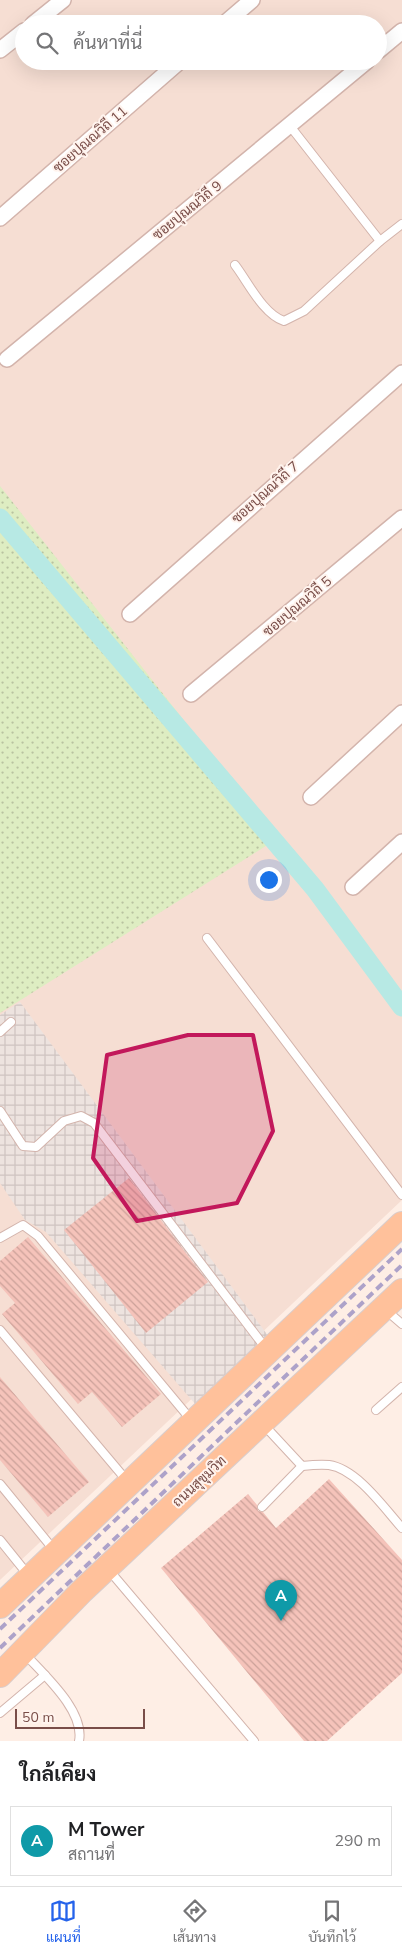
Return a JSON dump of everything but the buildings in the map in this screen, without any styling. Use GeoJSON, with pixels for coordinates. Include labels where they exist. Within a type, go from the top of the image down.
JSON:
{"type":"FeatureCollection","features":[{"type":"Feature","properties":{"kind":"main road"},"geometry":{"type":"LineString","coordinates":[[0,1606],[402,1224]]}},
{"type":"Feature","properties":{"kind":"main road","name":"ถนนสุขุมวิท"},"geometry":{"type":"LineString","coordinates":[[0,1675],[107,1568],[402,1291]]}},
{"type":"Feature","properties":{"kind":"street"},"geometry":{"type":"LineString","coordinates":[[44,15],[63,0]]}},
{"type":"Feature","properties":{"kind":"street"},"geometry":{"type":"LineString","coordinates":[[234,15],[252,0]]}},
{"type":"Feature","properties":{"kind":"street"},"geometry":{"type":"LineString","coordinates":[[387,44],[402,32]]}},
{"type":"Feature","properties":{"kind":"street"},"geometry":{"type":"LineString","coordinates":[[0,50],[15,39]]}},
{"type":"Feature","properties":{"kind":"street","name":"ซอยปุณณวิถี 11"},"geometry":{"type":"LineString","coordinates":[[0,218],[170,70]]}},
{"type":"Feature","properties":{"kind":"street","name":"ซอยปุณณวิถี 9"},"geometry":{"type":"LineString","coordinates":[[7,359],[355,70]]}},
{"type":"Feature","properties":{"kind":"street","name":"ซอยปุณณวิถี 7"},"geometry":{"type":"LineString","coordinates":[[130,614],[402,373]]}},
{"type":"Feature","properties":{"kind":"street","name":"ซอยปุณณวิถี 5"},"geometry":{"type":"LineString","coordinates":[[191,694],[402,518]]}},
{"type":"Feature","properties":{"kind":"street"},"geometry":{"type":"LineString","coordinates":[[311,797],[402,713]]}},
{"type":"Feature","properties":{"kind":"street"},"geometry":{"type":"LineString","coordinates":[[352,888],[402,842]]}},
{"type":"Feature","properties":{"kind":"lane"},"geometry":{"type":"LineString","coordinates":[[290,126],[380,241]]}},
{"type":"Feature","properties":{"kind":"lane"},"geometry":{"type":"LineString","coordinates":[[235,264],[265,306],[276,318],[284,321],[304,311],[380,241],[402,224]]}},
{"type":"Feature","properties":{"kind":"lane"},"geometry":{"type":"LineString","coordinates":[[207,938],[402,1195]]}},
{"type":"Feature","properties":{"kind":"lane"},"geometry":{"type":"LineString","coordinates":[[0,1032],[11,1022]]}},
{"type":"Feature","properties":{"kind":"lane"},"geometry":{"type":"LineString","coordinates":[[0,1112],[23,1146],[36,1147],[64,1121],[81,1116],[94,1123],[268,1351]]}},
{"type":"Feature","properties":{"kind":"lane"},"geometry":{"type":"LineString","coordinates":[[0,1238],[23,1225],[38,1236],[194,1422]]}},
{"type":"Feature","properties":{"kind":"lane"},"geometry":{"type":"LineString","coordinates":[[384,1308],[402,1324]]}},
{"type":"Feature","properties":{"kind":"lane"},"geometry":{"type":"LineString","coordinates":[[0,1330],[129,1484]]}},
{"type":"Feature","properties":{"kind":"lane"},"geometry":{"type":"LineString","coordinates":[[376,1410],[402,1387]]}},
{"type":"Feature","properties":{"kind":"lane"},"geometry":{"type":"LineString","coordinates":[[262,1422],[302,1466]]}},
{"type":"Feature","properties":{"kind":"lane"},"geometry":{"type":"LineString","coordinates":[[262,1507],[302,1466],[330,1465],[347,1471],[374,1496],[402,1528]]}},
{"type":"Feature","properties":{"kind":"lane"},"geometry":{"type":"LineString","coordinates":[[0,1484],[56,1552]]}},
{"type":"Feature","properties":{"kind":"lane"},"geometry":{"type":"LineString","coordinates":[[0,1540],[30,1577]]}},
{"type":"Feature","properties":{"kind":"lane"},"geometry":{"type":"LineString","coordinates":[[107,1568],[254,1741]]}},
{"type":"Feature","properties":{"kind":"lane"},"geometry":{"type":"LineString","coordinates":[[24,1653],[74,1711],[79,1725],[79,1741]]}},
{"type":"Feature","properties":{"kind":"lane"},"geometry":{"type":"LineString","coordinates":[[0,1713],[45,1676]]}},
{"type":"Feature","properties":{"kind":"highlighted area"},"geometry":{"type":"Polygon","coordinates":[[[188,1035],[253,1035],[273,1131],[237,1203],[137,1221],[93,1158],[107,1055],[188,1035]]]}},
{"type":"Feature","properties":{"kind":"shaded area"},"geometry":{"type":"Polygon","coordinates":[[[0,0],[402,0],[402,1200],[0,1580],[0,0]]]}},
{"type":"Feature","properties":{"kind":"shaded area"},"geometry":{"type":"Polygon","coordinates":[[[20,1002],[269,1337],[196,1405],[46,1232],[25,1220],[0,1183],[0,1015],[20,1002]]]}},
{"type":"Feature","properties":{"kind":"green space"},"geometry":{"type":"Polygon","coordinates":[[[0,486],[277,839],[0,1013],[0,486]]]}},
{"type":"Feature","properties":{"kind":"waterway"},"geometry":{"type":"LineString","coordinates":[[0,518],[315,889],[402,1007]]}},
{"type":"Feature","properties":{"kind":"railway"},"geometry":{"type":"LineString","coordinates":[[0,1629],[402,1249]]}},
{"type":"Feature","properties":{"kind":"railway"},"geometry":{"type":"LineString","coordinates":[[0,1648],[402,1265]]}},
{"type":"Feature","properties":{"kind":"place","name":"M Tower"},"geometry":{"type":"Point","coordinates":[281,1621]}}]}
